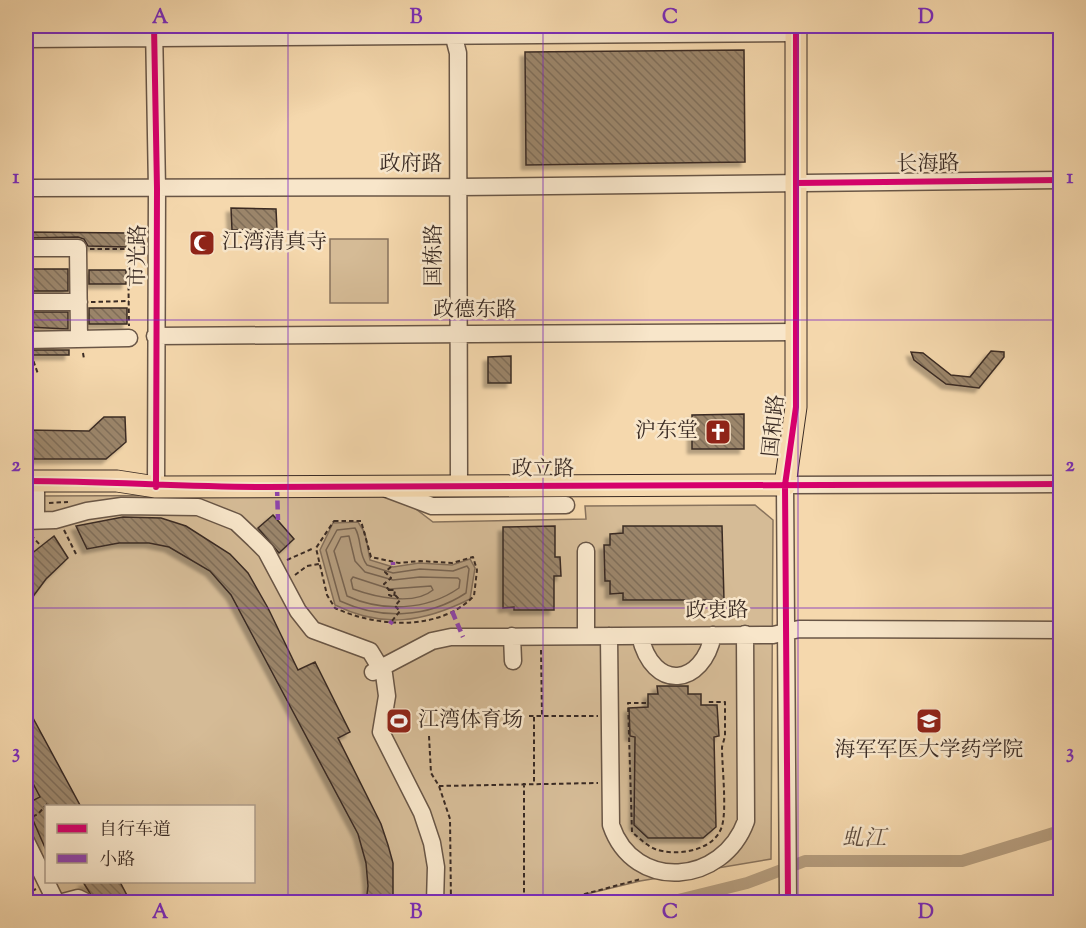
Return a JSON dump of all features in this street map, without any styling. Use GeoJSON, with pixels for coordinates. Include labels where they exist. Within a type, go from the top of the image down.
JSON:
{"type":"FeatureCollection","features":[{"type":"Feature","properties":{"kind":"main road","name":"国和路"},"geometry":{"type":"LineString","coordinates":[[785,485],[796,407],[796,29]]}},
{"type":"Feature","properties":{"kind":"main road","name":"政立路"},"geometry":{"type":"LineString","coordinates":[[29,488],[117,492],[156,487],[459,487],[495,502],[566,496],[785,485]]}},
{"type":"Feature","properties":{"kind":"street"},"geometry":{"type":"LineString","coordinates":[[26,39],[154,32],[796,29]]}},
{"type":"Feature","properties":{"kind":"street","name":"国栋路"},"geometry":{"type":"LineString","coordinates":[[452,31],[458,53],[459,487]]}},
{"type":"Feature","properties":{"kind":"street","name":"市光路"},"geometry":{"type":"LineString","coordinates":[[154,32],[157,189],[156,487]]}},
{"type":"Feature","properties":{"kind":"street","name":"长海路"},"geometry":{"type":"LineString","coordinates":[[796,183],[1060,180]]}},
{"type":"Feature","properties":{"kind":"street","name":"政府路"},"geometry":{"type":"LineString","coordinates":[[26,188],[157,189],[796,183]]}},
{"type":"Feature","properties":{"kind":"street"},"geometry":{"type":"LineString","coordinates":[[26,248],[78,248],[79,339]]}},
{"type":"Feature","properties":{"kind":"street"},"geometry":{"type":"LineString","coordinates":[[26,302],[79,302]]}},
{"type":"Feature","properties":{"kind":"street","name":"政德东路"},"geometry":{"type":"LineString","coordinates":[[155,336],[796,332]]}},
{"type":"Feature","properties":{"kind":"street"},"geometry":{"type":"LineString","coordinates":[[27,344],[79,339],[129,338]]}},
{"type":"Feature","properties":{"kind":"street","name":"政立路"},"geometry":{"type":"LineString","coordinates":[[785,485],[1060,484]]}},
{"type":"Feature","properties":{"kind":"street","name":"国和路"},"geometry":{"type":"LineString","coordinates":[[785,485],[793,631],[788,899]]}},
{"type":"Feature","properties":{"kind":"street"},"geometry":{"type":"LineString","coordinates":[[376,487],[405,496],[425,512],[433,513],[495,502]]}},
{"type":"Feature","properties":{"kind":"street"},"geometry":{"type":"LineString","coordinates":[[29,488],[29,522],[59,520],[87,511],[122,506],[198,507],[236,522],[266,551],[298,611],[313,630],[370,651],[377,670],[387,684],[381,732],[422,813],[432,843],[435,903]]}},
{"type":"Feature","properties":{"kind":"street"},"geometry":{"type":"LineString","coordinates":[[586,551],[586,636]]}},
{"type":"Feature","properties":{"kind":"street","name":"政衷路"},"geometry":{"type":"LineString","coordinates":[[377,670],[432,641],[451,637],[773,635],[793,631],[1060,630]]}},
{"type":"Feature","properties":{"kind":"street"},"geometry":{"type":"LineString","coordinates":[[609,636],[611,825],[616,838],[628,854],[648,869],[677,872],[696,869],[719,859],[740,838],[746,821],[752,729],[745,634]]}},
{"type":"Feature","properties":{"kind":"street"},"geometry":{"type":"LineString","coordinates":[[640,636],[648,661],[658,672],[669,676],[691,671],[701,663],[710,651],[713,635]]}},
{"type":"Feature","properties":{"kind":"street"},"geometry":{"type":"LineString","coordinates":[[512,636],[513,661]]}},
{"type":"Feature","properties":{"kind":"street"},"geometry":{"type":"LineString","coordinates":[[26,841],[45,880]]}},
{"type":"Feature","properties":{"kind":"street"},"geometry":{"type":"LineString","coordinates":[[46,883],[56,903]]}},
{"type":"Feature","properties":{"kind":"street"},"geometry":{"type":"LineString","coordinates":[[63,903],[78,898],[86,903]]}},
{"type":"Feature","properties":{"kind":"path"},"geometry":{"type":"LineString","coordinates":[[78,248],[128,249],[129,338]]}},
{"type":"Feature","properties":{"kind":"path"},"geometry":{"type":"LineString","coordinates":[[79,302],[129,301]]}},
{"type":"Feature","properties":{"kind":"path"},"geometry":{"type":"LineString","coordinates":[[27,344],[38,374]]}},
{"type":"Feature","properties":{"kind":"path"},"geometry":{"type":"LineString","coordinates":[[59,520],[76,554]]}},
{"type":"Feature","properties":{"kind":"path"},"geometry":{"type":"LineString","coordinates":[[274,567],[315,548],[334,521],[361,521],[371,557],[399,563],[420,561],[452,563],[473,557],[477,570],[474,596],[448,613],[427,620],[390,624],[375,622],[335,608],[327,595],[315,548]]}},
{"type":"Feature","properties":{"kind":"path"},"geometry":{"type":"LineString","coordinates":[[29,522],[41,546]]}},
{"type":"Feature","properties":{"kind":"path"},"geometry":{"type":"LineString","coordinates":[[283,583],[307,566],[319,564]]}},
{"type":"Feature","properties":{"kind":"path"},"geometry":{"type":"LineString","coordinates":[[392,621],[400,611],[395,606],[400,600],[395,596],[389,596],[389,590],[384,584],[391,578],[385,572],[393,565]]}},
{"type":"Feature","properties":{"kind":"path"},"geometry":{"type":"LineString","coordinates":[[389,590],[395,588],[395,596]]}},
{"type":"Feature","properties":{"kind":"path"},"geometry":{"type":"LineString","coordinates":[[542,636],[542,716]]}},
{"type":"Feature","properties":{"kind":"path"},"geometry":{"type":"LineString","coordinates":[[646,703],[628,703],[632,832],[655,849],[684,852],[698,849],[717,836],[723,822],[722,747],[725,736],[726,702],[706,702]]}},
{"type":"Feature","properties":{"kind":"path"},"geometry":{"type":"LineString","coordinates":[[529,716],[609,716]]}},
{"type":"Feature","properties":{"kind":"path"},"geometry":{"type":"LineString","coordinates":[[534,716],[534,783]]}},
{"type":"Feature","properties":{"kind":"path"},"geometry":{"type":"LineString","coordinates":[[429,736],[429,763],[450,819],[451,903]]}},
{"type":"Feature","properties":{"kind":"path"},"geometry":{"type":"LineString","coordinates":[[524,783],[524,903]]}},
{"type":"Feature","properties":{"kind":"path"},"geometry":{"type":"LineString","coordinates":[[439,786],[609,783]]}},
{"type":"Feature","properties":{"kind":"path"},"geometry":{"type":"LineString","coordinates":[[26,820],[38,814],[45,806]]}},
{"type":"Feature","properties":{"kind":"path"},"geometry":{"type":"LineString","coordinates":[[555,903],[640,881],[648,869]]}},
{"type":"Feature","properties":{"kind":"path"},"geometry":{"type":"LineString","coordinates":[[26,894],[30,892]]}},
{"type":"Feature","properties":{"kind":"shaded area"},"geometry":{"type":"Polygon","coordinates":[[[330,239],[388,239],[388,303],[330,303],[330,239]]]}},
{"type":"Feature","properties":{"kind":"shaded area","name":"江湾体育场"},"geometry":{"type":"Polygon","coordinates":[[[384,495],[412,506],[433,522],[586,519],[585,506],[755,505],[773,520],[771,859],[640,881],[554,902],[49,902],[26,856],[26,504],[30,496],[384,495]]]}},
{"type":"Feature","properties":{"kind":"water"},"geometry":{"type":"Polygon","coordinates":[[[358,522],[365,533],[370,560],[393,567],[419,563],[452,565],[470,559],[475,568],[470,599],[436,613],[403,620],[370,617],[335,605],[320,550],[333,523],[358,522]]]}},
{"type":"Feature","properties":{"kind":"building"},"geometry":{"type":"Polygon","coordinates":[[[744,50],[745,162],[526,165],[525,52],[744,50]]]}},
{"type":"Feature","properties":{"kind":"building"},"geometry":{"type":"Polygon","coordinates":[[[231,208],[276,209],[277,230],[232,230],[231,208]]]}},
{"type":"Feature","properties":{"kind":"building"},"geometry":{"type":"Polygon","coordinates":[[[26,232],[127,233],[127,247],[88,246],[84,239],[78,237],[26,238],[26,232]]]}},
{"type":"Feature","properties":{"kind":"building"},"geometry":{"type":"Polygon","coordinates":[[[26,269],[68,269],[68,291],[27,291],[26,269]]]}},
{"type":"Feature","properties":{"kind":"building"},"geometry":{"type":"Polygon","coordinates":[[[89,270],[126,270],[126,284],[89,284],[89,270]]]}},
{"type":"Feature","properties":{"kind":"building"},"geometry":{"type":"Polygon","coordinates":[[[89,308],[127,308],[127,324],[89,324],[89,308]]]}},
{"type":"Feature","properties":{"kind":"building"},"geometry":{"type":"Polygon","coordinates":[[[27,312],[68,312],[68,329],[27,327],[27,312]]]}},
{"type":"Feature","properties":{"kind":"building"},"geometry":{"type":"Polygon","coordinates":[[[33,350],[69,350],[69,355],[33,355],[33,350]]]}},
{"type":"Feature","properties":{"kind":"building"},"geometry":{"type":"Polygon","coordinates":[[[991,351],[1004,352],[1004,357],[979,388],[946,384],[914,360],[911,352],[923,353],[951,375],[970,377],[991,351]]]}},
{"type":"Feature","properties":{"kind":"building"},"geometry":{"type":"Polygon","coordinates":[[[511,356],[511,383],[488,383],[488,357],[511,356]]]}},
{"type":"Feature","properties":{"kind":"building","name":"沪东堂"},"geometry":{"type":"Polygon","coordinates":[[[744,414],[744,449],[692,449],[692,415],[744,414]]]}},
{"type":"Feature","properties":{"kind":"building"},"geometry":{"type":"Polygon","coordinates":[[[104,417],[125,417],[126,442],[106,459],[26,459],[26,430],[89,431],[104,417]]]}},
{"type":"Feature","properties":{"kind":"building"},"geometry":{"type":"Polygon","coordinates":[[[273,515],[294,539],[279,553],[258,528],[273,515]]]}},
{"type":"Feature","properties":{"kind":"building"},"geometry":{"type":"Polygon","coordinates":[[[123,517],[161,518],[186,526],[230,554],[248,573],[298,670],[315,662],[350,732],[338,738],[381,824],[388,845],[393,863],[393,903],[366,903],[368,886],[366,863],[358,834],[231,595],[210,571],[169,547],[149,543],[119,543],[87,549],[76,526],[123,517]]]}},
{"type":"Feature","properties":{"kind":"building"},"geometry":{"type":"Polygon","coordinates":[[[555,526],[555,557],[560,557],[561,576],[554,576],[554,610],[503,608],[503,527],[555,526]]]}},
{"type":"Feature","properties":{"kind":"building"},"geometry":{"type":"Polygon","coordinates":[[[623,526],[722,526],[724,600],[623,600],[623,593],[610,594],[610,581],[605,581],[604,545],[610,545],[610,534],[623,533],[623,526]]]}},
{"type":"Feature","properties":{"kind":"building"},"geometry":{"type":"Polygon","coordinates":[[[54,536],[68,558],[46,579],[26,606],[26,558],[54,536]]]}},
{"type":"Feature","properties":{"kind":"building"},"geometry":{"type":"Polygon","coordinates":[[[657,686],[688,686],[688,694],[701,694],[701,705],[717,705],[719,736],[714,737],[716,827],[703,838],[648,838],[634,825],[635,737],[630,736],[629,708],[648,707],[648,694],[658,694],[657,686]]]}},
{"type":"Feature","properties":{"kind":"building"},"geometry":{"type":"Polygon","coordinates":[[[26,705],[80,805],[45,805],[45,848],[26,804],[40,797],[26,770],[26,705]]]}},
{"type":"Feature","properties":{"kind":"building"},"geometry":{"type":"Polygon","coordinates":[[[84,883],[121,883],[131,903],[96,903],[84,883]]]}},
{"type":"Feature","properties":{"kind":"waterway","name":"虬江"},"geometry":{"type":"LineString","coordinates":[[670,902],[747,883],[805,861],[962,861],[1060,831]]}},
{"type":"Feature","properties":{"kind":"marked path"},"geometry":{"type":"LineString","coordinates":[[277,487],[278,520]]}},
{"type":"Feature","properties":{"kind":"marked path"},"geometry":{"type":"LineString","coordinates":[[452,611],[463,637]]}},
{"type":"Feature","properties":{"kind":"cycle path"},"geometry":{"type":"LineString","coordinates":[[154,26],[157,189],[156,487]]}},
{"type":"Feature","properties":{"kind":"cycle path"},"geometry":{"type":"LineString","coordinates":[[788,902],[785,485],[796,407],[796,26]]}},
{"type":"Feature","properties":{"kind":"cycle path"},"geometry":{"type":"LineString","coordinates":[[796,183],[1060,180]]}},
{"type":"Feature","properties":{"kind":"cycle path"},"geometry":{"type":"LineString","coordinates":[[26,481],[266,487],[1060,484]]}},
{"type":"Feature","properties":{"kind":"place","name":"江湾清真寺"},"geometry":{"type":"Point","coordinates":[202,243]}},
{"type":"Feature","properties":{"kind":"place","name":"沪东堂"},"geometry":{"type":"Point","coordinates":[718,432]}},
{"type":"Feature","properties":{"kind":"place","name":"江湾体育场"},"geometry":{"type":"Point","coordinates":[399,721]}},
{"type":"Feature","properties":{"kind":"place","name":"海军军医大学药学院"},"geometry":{"type":"Point","coordinates":[929,721]}}]}
